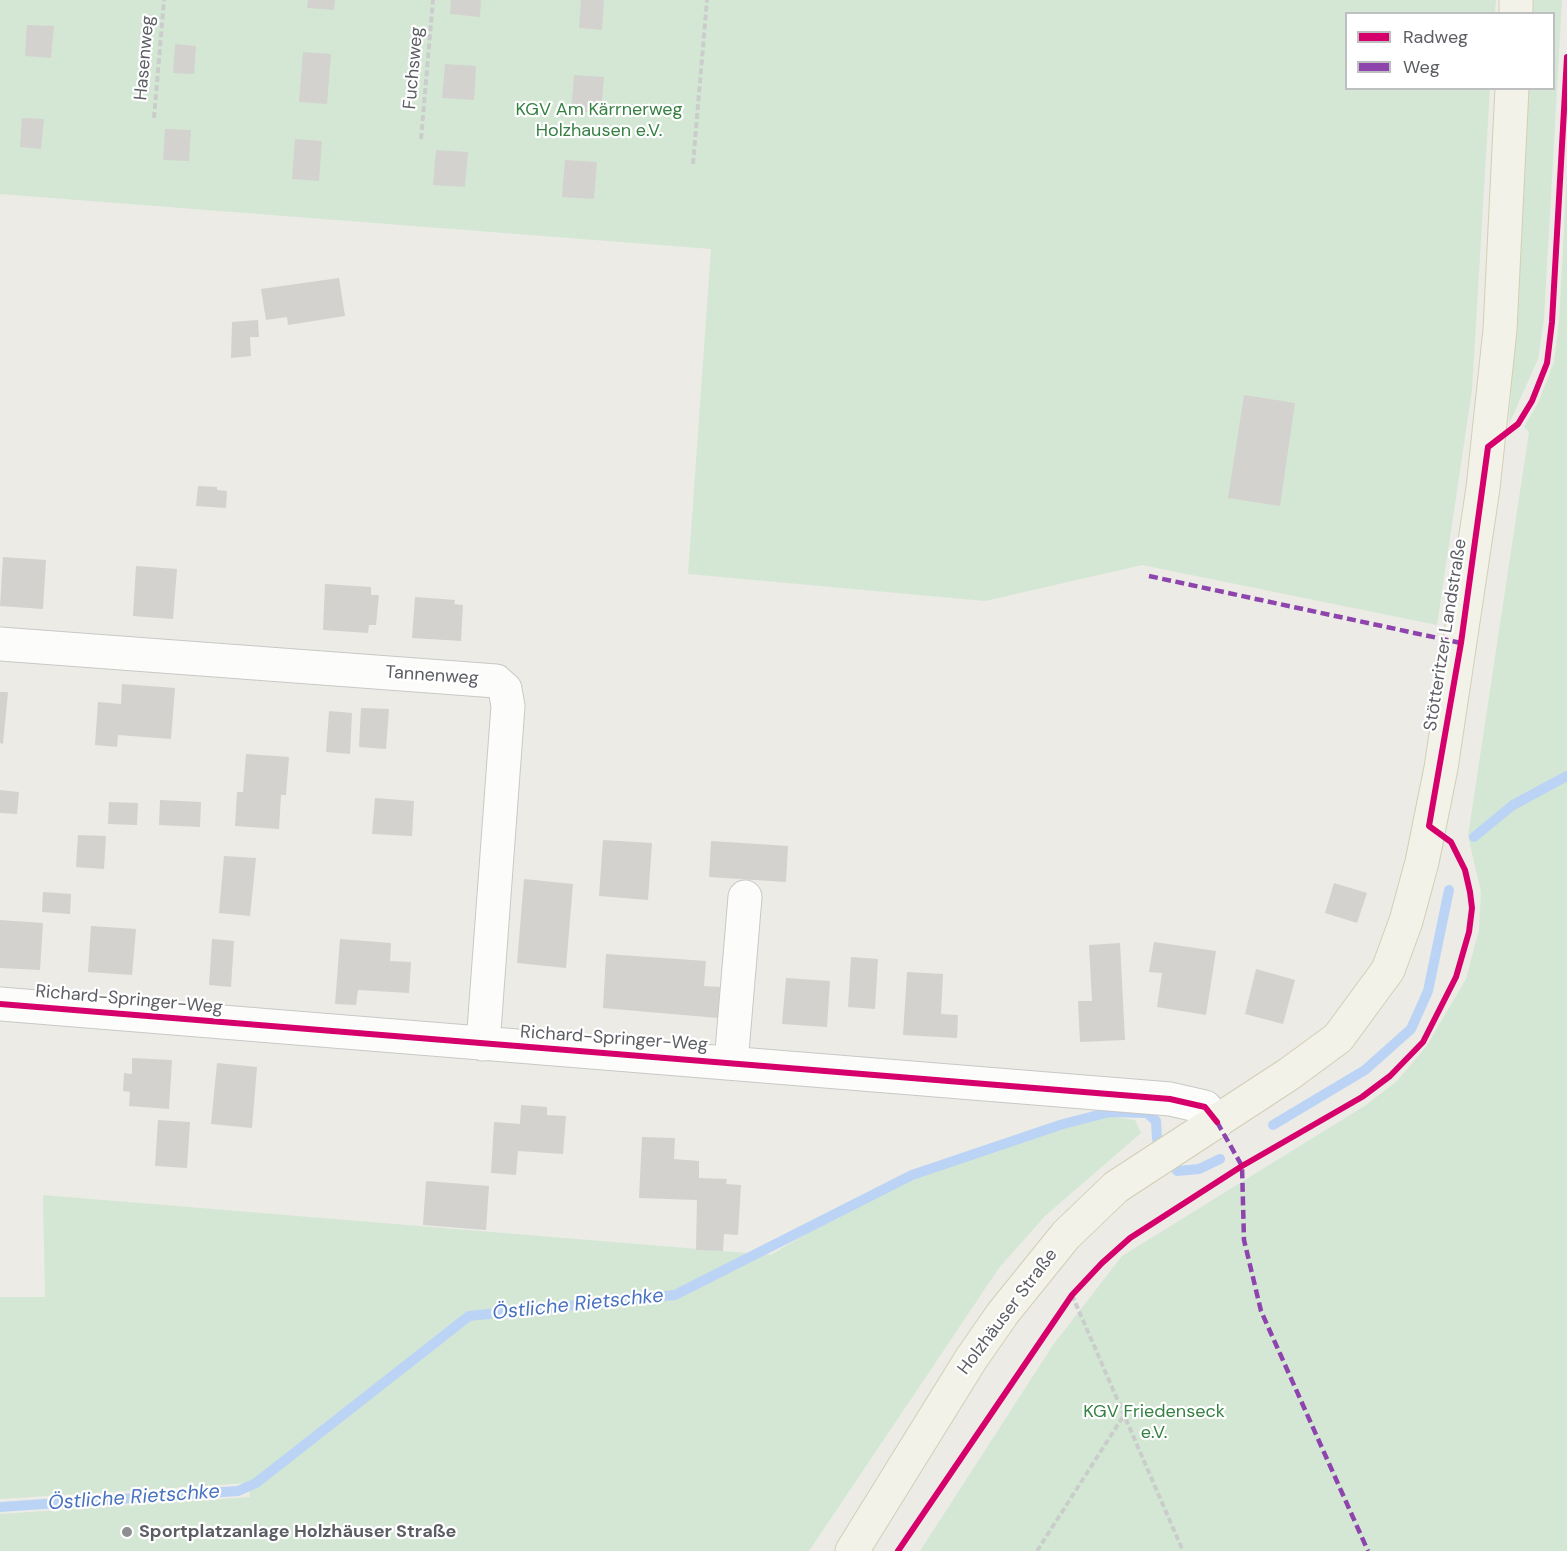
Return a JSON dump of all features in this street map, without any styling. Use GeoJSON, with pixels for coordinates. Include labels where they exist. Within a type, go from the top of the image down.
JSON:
{"type":"FeatureCollection","features":[{"type":"Feature","properties":{"kind":"main road","name":"Stötteritzer Landstraße"},"geometry":{"type":"LineString","coordinates":[[1217,1122],[1338,1038],[1388,969],[1406,921],[1422,862],[1441,768],[1483,488],[1500,330],[1512,90]]}},
{"type":"Feature","properties":{"kind":"main road","name":"Holzhäuser Straße"},"geometry":{"type":"LineString","coordinates":[[852,1551],[971,1359],[1066,1235],[1116,1187],[1217,1122]]}},
{"type":"Feature","properties":{"kind":"street","name":"Tannenweg"},"geometry":{"type":"LineString","coordinates":[[0,644],[496,681],[505,689],[508,706],[483,1044]]}},
{"type":"Feature","properties":{"kind":"street"},"geometry":{"type":"LineString","coordinates":[[730,1064],[745,897]]}},
{"type":"Feature","properties":{"kind":"street","name":"Richard-Springer-Weg"},"geometry":{"type":"LineString","coordinates":[[0,1004],[1170,1099],[1205,1107],[1217,1122]]}},
{"type":"Feature","properties":{"kind":"path"},"geometry":{"type":"LineString","coordinates":[[693,164],[707,0]]}},
{"type":"Feature","properties":{"kind":"path"},"geometry":{"type":"LineString","coordinates":[[1072,1296],[1183,1551]]}},
{"type":"Feature","properties":{"kind":"path"},"geometry":{"type":"LineString","coordinates":[[1037,1551],[1125,1415]]}},
{"type":"Feature","properties":{"kind":"green space","name":"KGV Am Kärrnerweg Holzhausen e.V."},"geometry":{"type":"Polygon","coordinates":[[[0,0],[1496,0],[1495,12],[1345,12],[1345,90],[1490,90],[1472,390],[1437,625],[1142,565],[985,601],[688,574],[711,249],[0,194],[0,0]]]}},
{"type":"Feature","properties":{"kind":"green space"},"geometry":{"type":"Polygon","coordinates":[[[1532,0],[1562,0],[1544,319],[1538,359],[1509,424],[1529,90],[1555,90],[1555,12],[1531,12],[1532,0]]]}},
{"type":"Feature","properties":{"kind":"green space","name":"KGV Friedenseck e.V."},"geometry":{"type":"Polygon","coordinates":[[[1567,173],[1567,1551],[920,1551],[1053,1345],[1122,1256],[1366,1105],[1396,1082],[1426,1047],[1466,979],[1479,930],[1481,892],[1468,836],[1529,432],[1524,427],[1538,403],[1554,362],[1559,322],[1567,173]]]}},
{"type":"Feature","properties":{"kind":"green space"},"geometry":{"type":"Polygon","coordinates":[[[1108,1116],[1135,1120],[1141,1133],[1045,1216],[999,1268],[809,1551],[0,1551],[0,1514],[250,1497],[248,1483],[0,1499],[0,1297],[45,1297],[43,1195],[771,1255],[837,1215],[911,1178],[1063,1127],[1108,1116]]]}},
{"type":"Feature","properties":{"kind":"building"},"geometry":{"type":"Polygon","coordinates":[[[308,0],[335,0],[334,10],[307,8],[308,0]]]}},
{"type":"Feature","properties":{"kind":"building"},"geometry":{"type":"Polygon","coordinates":[[[451,0],[481,0],[480,17],[450,14],[451,0]]]}},
{"type":"Feature","properties":{"kind":"building"},"geometry":{"type":"Polygon","coordinates":[[[581,0],[604,0],[602,30],[579,28],[581,0]]]}},
{"type":"Feature","properties":{"kind":"building"},"geometry":{"type":"Polygon","coordinates":[[[27,25],[54,26],[51,58],[25,56],[27,25]]]}},
{"type":"Feature","properties":{"kind":"building"},"geometry":{"type":"Polygon","coordinates":[[[175,44],[196,46],[194,74],[173,73],[175,44]]]}},
{"type":"Feature","properties":{"kind":"building"},"geometry":{"type":"Polygon","coordinates":[[[303,52],[331,54],[327,104],[299,102],[303,52]]]}},
{"type":"Feature","properties":{"kind":"building"},"geometry":{"type":"Polygon","coordinates":[[[445,64],[476,66],[474,100],[442,98],[445,64]]]}},
{"type":"Feature","properties":{"kind":"building"},"geometry":{"type":"Polygon","coordinates":[[[574,75],[604,77],[601,113],[571,111],[574,75]]]}},
{"type":"Feature","properties":{"kind":"building"},"geometry":{"type":"Polygon","coordinates":[[[22,118],[44,119],[41,149],[20,147],[22,118]]]}},
{"type":"Feature","properties":{"kind":"building"},"geometry":{"type":"Polygon","coordinates":[[[165,129],[191,130],[189,161],[163,160],[165,129]]]}},
{"type":"Feature","properties":{"kind":"building"},"geometry":{"type":"Polygon","coordinates":[[[295,139],[322,141],[319,181],[292,179],[295,139]]]}},
{"type":"Feature","properties":{"kind":"building"},"geometry":{"type":"Polygon","coordinates":[[[436,150],[468,152],[465,187],[433,185],[436,150]]]}},
{"type":"Feature","properties":{"kind":"building"},"geometry":{"type":"Polygon","coordinates":[[[565,160],[597,162],[594,199],[562,197],[565,160]]]}},
{"type":"Feature","properties":{"kind":"building"},"geometry":{"type":"Polygon","coordinates":[[[339,278],[345,316],[288,325],[287,317],[266,320],[261,289],[339,278]]]}},
{"type":"Feature","properties":{"kind":"building"},"geometry":{"type":"Polygon","coordinates":[[[258,320],[259,337],[250,337],[251,356],[231,358],[232,322],[258,320]]]}},
{"type":"Feature","properties":{"kind":"building"},"geometry":{"type":"Polygon","coordinates":[[[1244,395],[1295,403],[1280,506],[1228,498],[1244,395]]]}},
{"type":"Feature","properties":{"kind":"building"},"geometry":{"type":"Polygon","coordinates":[[[198,486],[217,487],[217,490],[227,491],[226,508],[196,506],[198,486]]]}},
{"type":"Feature","properties":{"kind":"building"},"geometry":{"type":"Polygon","coordinates":[[[3,557],[46,560],[43,609],[0,606],[3,557]]]}},
{"type":"Feature","properties":{"kind":"building"},"geometry":{"type":"Polygon","coordinates":[[[136,566],[177,569],[173,619],[133,616],[136,566]]]}},
{"type":"Feature","properties":{"kind":"building"},"geometry":{"type":"Polygon","coordinates":[[[325,584],[371,587],[371,595],[379,595],[376,625],[369,625],[368,633],[323,630],[325,584]]]}},
{"type":"Feature","properties":{"kind":"building"},"geometry":{"type":"Polygon","coordinates":[[[415,597],[455,600],[454,604],[463,605],[461,641],[412,638],[415,597]]]}},
{"type":"Feature","properties":{"kind":"building"},"geometry":{"type":"Polygon","coordinates":[[[122,684],[175,688],[171,739],[118,735],[117,747],[95,745],[98,702],[121,704],[122,684]]]}},
{"type":"Feature","properties":{"kind":"building"},"geometry":{"type":"Polygon","coordinates":[[[0,692],[8,692],[3,744],[0,743],[0,692]]]}},
{"type":"Feature","properties":{"kind":"building"},"geometry":{"type":"Polygon","coordinates":[[[361,708],[389,709],[386,749],[359,747],[361,708]]]}},
{"type":"Feature","properties":{"kind":"building"},"geometry":{"type":"Polygon","coordinates":[[[329,711],[352,713],[350,754],[326,752],[329,711]]]}},
{"type":"Feature","properties":{"kind":"building"},"geometry":{"type":"Polygon","coordinates":[[[246,754],[289,757],[286,795],[281,795],[279,829],[235,826],[237,792],[243,792],[246,754]]]}},
{"type":"Feature","properties":{"kind":"building"},"geometry":{"type":"Polygon","coordinates":[[[0,790],[19,792],[17,814],[0,813],[0,790]]]}},
{"type":"Feature","properties":{"kind":"building"},"geometry":{"type":"Polygon","coordinates":[[[375,798],[414,801],[412,836],[372,834],[375,798]]]}},
{"type":"Feature","properties":{"kind":"building"},"geometry":{"type":"Polygon","coordinates":[[[160,800],[201,802],[200,827],[159,825],[160,800]]]}},
{"type":"Feature","properties":{"kind":"building"},"geometry":{"type":"Polygon","coordinates":[[[109,802],[138,803],[137,825],[108,824],[109,802]]]}},
{"type":"Feature","properties":{"kind":"building"},"geometry":{"type":"Polygon","coordinates":[[[78,835],[106,836],[104,869],[76,867],[78,835]]]}},
{"type":"Feature","properties":{"kind":"building"},"geometry":{"type":"Polygon","coordinates":[[[603,840],[652,843],[648,900],[599,896],[603,840]]]}},
{"type":"Feature","properties":{"kind":"building"},"geometry":{"type":"Polygon","coordinates":[[[711,841],[788,846],[786,882],[709,877],[711,841]]]}},
{"type":"Feature","properties":{"kind":"building"},"geometry":{"type":"Polygon","coordinates":[[[224,856],[256,858],[250,916],[219,913],[224,856]]]}},
{"type":"Feature","properties":{"kind":"building"},"geometry":{"type":"Polygon","coordinates":[[[524,879],[573,884],[566,968],[517,963],[524,879]]]}},
{"type":"Feature","properties":{"kind":"building"},"geometry":{"type":"Polygon","coordinates":[[[1334,883],[1367,893],[1357,923],[1325,913],[1334,883]]]}},
{"type":"Feature","properties":{"kind":"building"},"geometry":{"type":"Polygon","coordinates":[[[43,892],[71,894],[70,914],[42,912],[43,892]]]}},
{"type":"Feature","properties":{"kind":"building"},"geometry":{"type":"Polygon","coordinates":[[[0,920],[43,923],[40,970],[0,968],[0,920]]]}},
{"type":"Feature","properties":{"kind":"building"},"geometry":{"type":"Polygon","coordinates":[[[91,926],[136,929],[132,975],[88,972],[91,926]]]}},
{"type":"Feature","properties":{"kind":"building"},"geometry":{"type":"Polygon","coordinates":[[[212,939],[234,941],[231,987],[209,985],[212,939]]]}},
{"type":"Feature","properties":{"kind":"building"},"geometry":{"type":"Polygon","coordinates":[[[340,939],[391,943],[390,961],[411,962],[409,993],[358,990],[356,1005],[335,1004],[340,939]]]}},
{"type":"Feature","properties":{"kind":"building"},"geometry":{"type":"Polygon","coordinates":[[[1154,942],[1216,951],[1206,1015],[1157,1007],[1162,973],[1149,972],[1154,942]]]}},
{"type":"Feature","properties":{"kind":"building"},"geometry":{"type":"Polygon","coordinates":[[[1120,943],[1125,1040],[1080,1042],[1078,1001],[1092,1001],[1089,945],[1120,943]]]}},
{"type":"Feature","properties":{"kind":"building"},"geometry":{"type":"Polygon","coordinates":[[[606,954],[706,961],[704,986],[720,987],[718,1018],[603,1008],[606,954]]]}},
{"type":"Feature","properties":{"kind":"building"},"geometry":{"type":"Polygon","coordinates":[[[851,957],[878,959],[875,1009],[848,1007],[851,957]]]}},
{"type":"Feature","properties":{"kind":"building"},"geometry":{"type":"Polygon","coordinates":[[[1256,969],[1295,980],[1283,1024],[1245,1014],[1256,969]]]}},
{"type":"Feature","properties":{"kind":"building"},"geometry":{"type":"Polygon","coordinates":[[[907,972],[943,974],[941,1014],[958,1015],[957,1038],[903,1035],[907,972]]]}},
{"type":"Feature","properties":{"kind":"building"},"geometry":{"type":"Polygon","coordinates":[[[786,978],[830,981],[827,1027],[782,1024],[786,978]]]}},
{"type":"Feature","properties":{"kind":"building"},"geometry":{"type":"Polygon","coordinates":[[[132,1058],[172,1060],[169,1109],[129,1106],[130,1092],[123,1091],[124,1073],[132,1074],[132,1058]]]}},
{"type":"Feature","properties":{"kind":"building"},"geometry":{"type":"Polygon","coordinates":[[[217,1063],[257,1067],[252,1128],[211,1124],[217,1063]]]}},
{"type":"Feature","properties":{"kind":"building"},"geometry":{"type":"Polygon","coordinates":[[[521,1105],[547,1107],[547,1115],[566,1116],[563,1154],[518,1151],[516,1175],[491,1173],[494,1122],[520,1124],[521,1105]]]}},
{"type":"Feature","properties":{"kind":"building"},"geometry":{"type":"Polygon","coordinates":[[[158,1120],[190,1122],[187,1168],[155,1166],[158,1120]]]}},
{"type":"Feature","properties":{"kind":"building"},"geometry":{"type":"Polygon","coordinates":[[[642,1137],[675,1138],[674,1159],[699,1161],[699,1178],[727,1179],[726,1184],[741,1185],[738,1235],[724,1234],[723,1251],[696,1250],[697,1200],[639,1198],[642,1137]]]}},
{"type":"Feature","properties":{"kind":"building"},"geometry":{"type":"Polygon","coordinates":[[[426,1181],[489,1186],[486,1230],[423,1225],[426,1181]]]}},
{"type":"Feature","properties":{"kind":"waterway","name":"Östliche Rietschke"},"geometry":{"type":"LineString","coordinates":[[1474,837],[1513,805],[1567,776]]}},
{"type":"Feature","properties":{"kind":"waterway","name":"Östliche Rietschke"},"geometry":{"type":"LineString","coordinates":[[1273,1125],[1365,1070],[1411,1029],[1428,991],[1449,890]]}},
{"type":"Feature","properties":{"kind":"waterway","name":"Östliche Rietschke"},"geometry":{"type":"LineString","coordinates":[[0,1507],[238,1491],[256,1483],[469,1316],[675,1295],[912,1175],[1063,1124],[1110,1112],[1147,1113],[1156,1121],[1157,1139]]}},
{"type":"Feature","properties":{"kind":"waterway","name":"Östliche Rietschke"},"geometry":{"type":"LineString","coordinates":[[1177,1171],[1199,1169],[1220,1159]]}},
{"type":"Feature","properties":{"kind":"marked path"},"geometry":{"type":"LineString","coordinates":[[1149,576],[1461,643]]}},
{"type":"Feature","properties":{"kind":"marked path"},"geometry":{"type":"LineString","coordinates":[[1217,1122],[1242,1166],[1244,1240],[1261,1311],[1368,1551]]}},
{"type":"Feature","properties":{"kind":"cycle path"},"geometry":{"type":"LineString","coordinates":[[898,1551],[1072,1295],[1102,1263],[1130,1238],[1242,1166],[1362,1097],[1390,1076],[1423,1042],[1456,977],[1469,932],[1472,908],[1470,892],[1465,870],[1451,842],[1429,826],[1461,643],[1488,447],[1518,424],[1532,401],[1547,363],[1552,322],[1567,57]]}},
{"type":"Feature","properties":{"kind":"cycle path"},"geometry":{"type":"LineString","coordinates":[[0,1004],[1170,1099],[1205,1107],[1217,1122]]}},
{"type":"Feature","properties":{"kind":"place","name":"Sportplatzanlage Holzhäuser Straße"},"geometry":{"type":"Point","coordinates":[127,1532]}}]}
